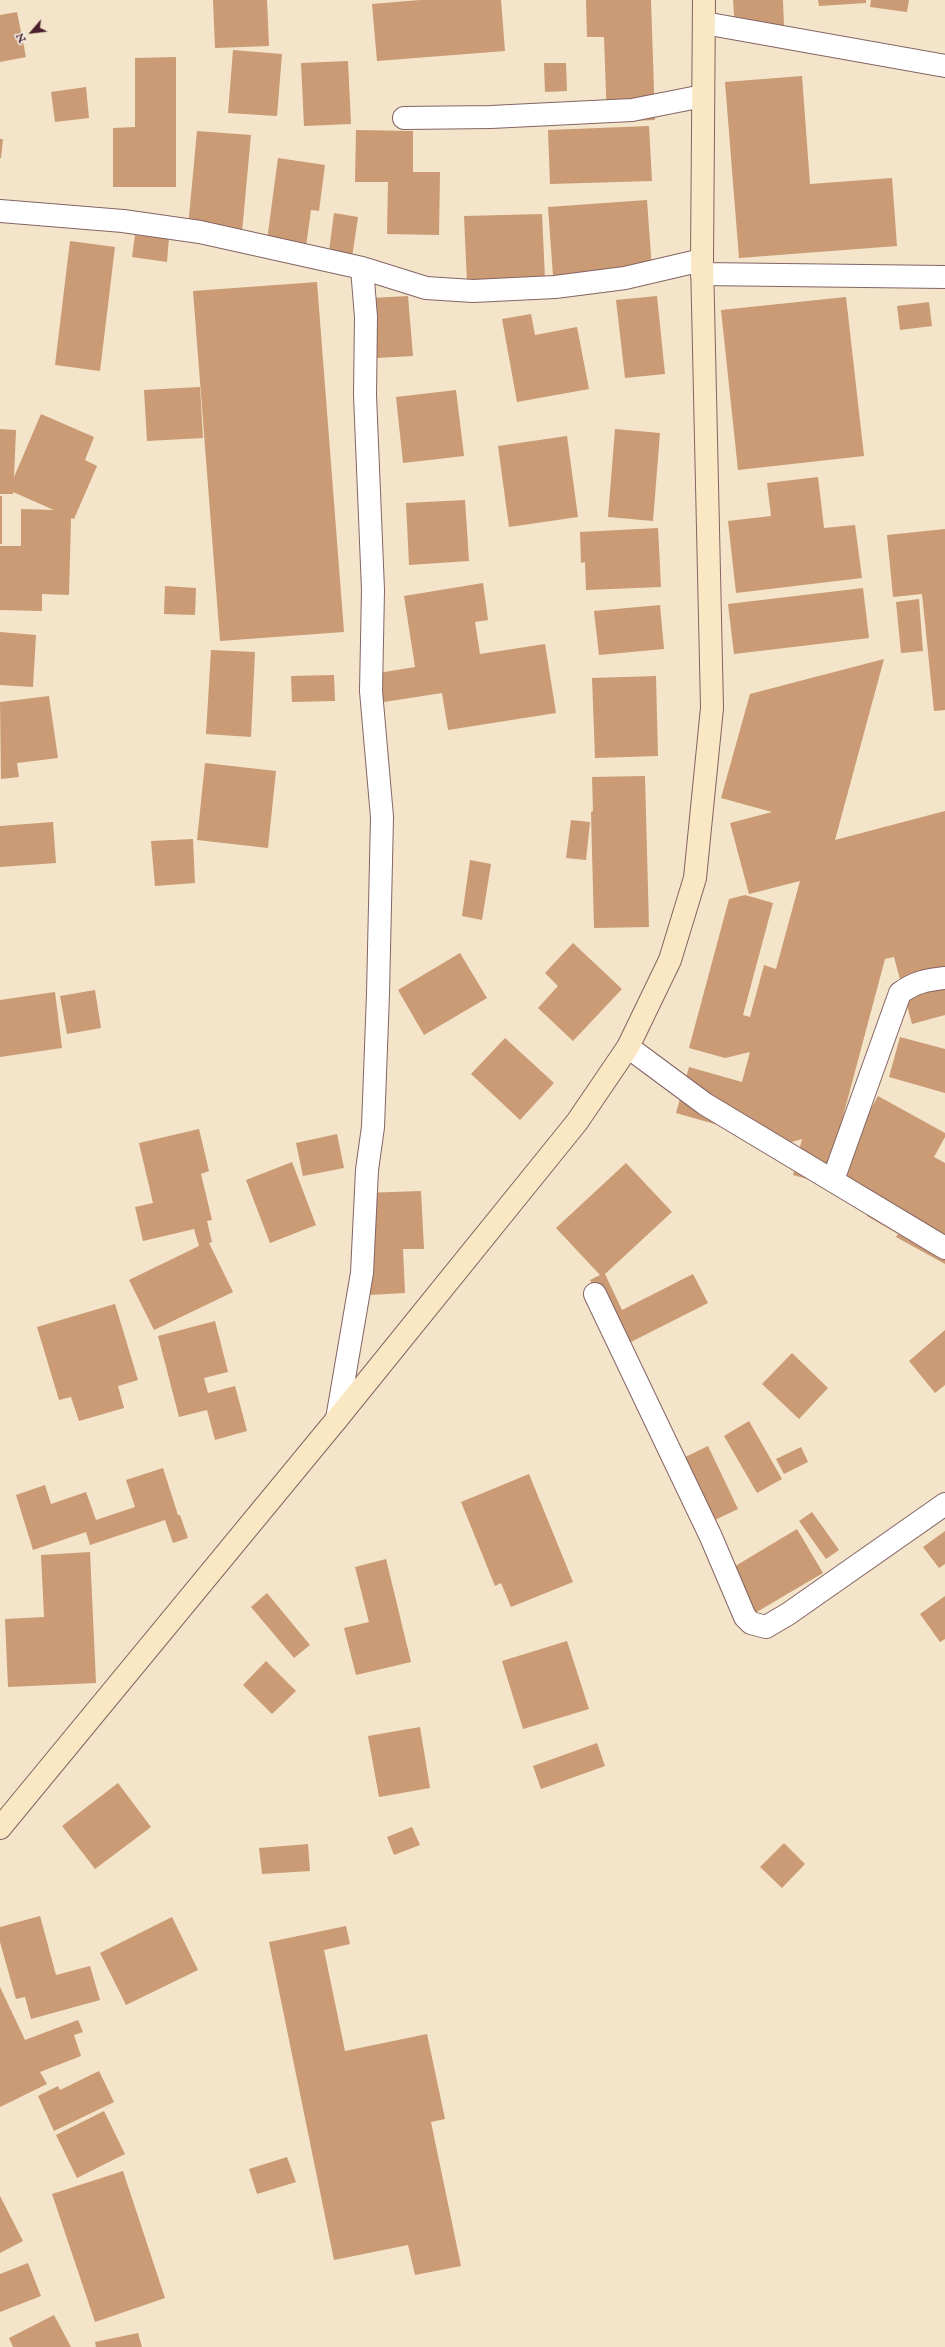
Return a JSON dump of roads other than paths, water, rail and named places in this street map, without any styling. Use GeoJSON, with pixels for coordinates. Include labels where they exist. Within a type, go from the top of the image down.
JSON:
{"type":"FeatureCollection","features":[{"type":"Feature","properties":{"kind":"main road"},"geometry":{"type":"LineString","coordinates":[[0,1828],[337,1418],[577,1122],[628,1047],[670,960],[695,878],[711,715],[706,399],[702,267],[704,0]]}},
{"type":"Feature","properties":{"kind":"street"},"geometry":{"type":"LineString","coordinates":[[704,23],[945,66]]}},
{"type":"Feature","properties":{"kind":"street"},"geometry":{"type":"LineString","coordinates":[[404,118],[491,117],[632,110],[704,96]]}},
{"type":"Feature","properties":{"kind":"street"},"geometry":{"type":"LineString","coordinates":[[0,211],[123,221],[200,232],[362,268],[426,288],[473,291],[555,287],[702,267],[945,277]]}},
{"type":"Feature","properties":{"kind":"street"},"geometry":{"type":"LineString","coordinates":[[337,1418],[362,1274],[366,1170],[373,1127],[382,817],[370,691],[372,590],[365,394],[366,317],[362,268]]}},
{"type":"Feature","properties":{"kind":"street"},"geometry":{"type":"LineString","coordinates":[[833,1180],[900,993],[911,985],[924,980],[945,978]]}},
{"type":"Feature","properties":{"kind":"street"},"geometry":{"type":"LineString","coordinates":[[628,1047],[705,1104],[945,1248]]}},
{"type":"Feature","properties":{"kind":"street"},"geometry":{"type":"LineString","coordinates":[[595,1294],[711,1537],[745,1617],[751,1623],[766,1627],[788,1614],[945,1504]]}}]}
